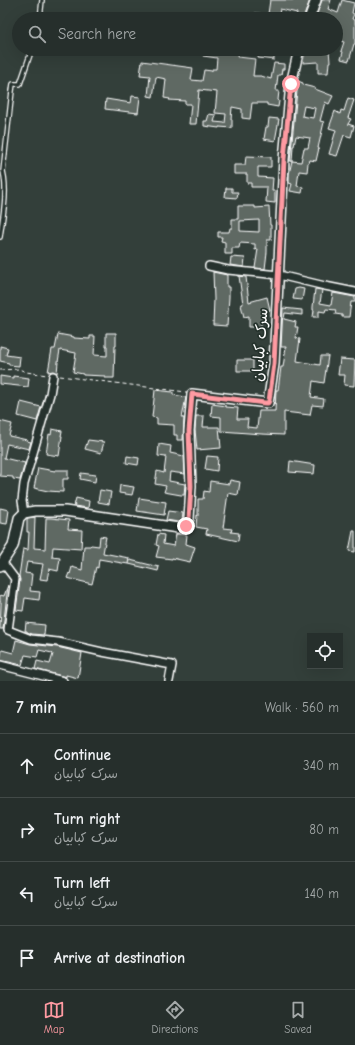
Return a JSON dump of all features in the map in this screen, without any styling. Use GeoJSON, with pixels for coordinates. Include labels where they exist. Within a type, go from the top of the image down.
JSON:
{"type":"FeatureCollection","features":[{"type":"Feature","properties":{"kind":"street"},"geometry":{"type":"LineString","coordinates":[[312,12],[316,0]]}},
{"type":"Feature","properties":{"kind":"street","name":"سرک کبابیان"},"geometry":{"type":"LineString","coordinates":[[192,394],[268,403],[274,364],[284,159],[291,84],[297,56]]}},
{"type":"Feature","properties":{"kind":"street"},"geometry":{"type":"LineString","coordinates":[[209,266],[228,270],[279,274],[355,292]]}},
{"type":"Feature","properties":{"kind":"street"},"geometry":{"type":"LineString","coordinates":[[24,513],[22,501],[24,484],[50,394],[53,376]]}},
{"type":"Feature","properties":{"kind":"street"},"geometry":{"type":"LineString","coordinates":[[168,681],[172,665],[58,642],[31,639],[8,630],[15,578],[1,565],[14,546],[19,518],[24,513],[35,511],[65,511],[178,528],[186,526],[189,519],[191,486],[189,431],[192,394]]}},
{"type":"Feature","properties":{"kind":"street"},"geometry":{"type":"LineString","coordinates":[[0,665],[63,681]]}},
{"type":"Feature","properties":{"kind":"lane"},"geometry":{"type":"LineString","coordinates":[[41,12],[42,0]]}},
{"type":"Feature","properties":{"kind":"lane"},"geometry":{"type":"LineString","coordinates":[[0,237],[6,181],[3,171],[12,90],[13,84],[20,84],[30,56]]}},
{"type":"Feature","properties":{"kind":"path"},"geometry":{"type":"LineString","coordinates":[[0,370],[19,369],[26,372],[53,376],[192,394]]}},
{"type":"Feature","properties":{"kind":"building"},"geometry":{"type":"Polygon","coordinates":[[[270,0],[310,0],[306,12],[293,12],[280,9],[279,12],[268,12],[270,0]]]}},
{"type":"Feature","properties":{"kind":"building"},"geometry":{"type":"Polygon","coordinates":[[[322,0],[331,0],[328,9],[336,12],[318,12],[322,0]]]}},
{"type":"Feature","properties":{"kind":"building"},"geometry":{"type":"Polygon","coordinates":[[[342,0],[354,3],[352,13],[354,14],[352,19],[355,20],[355,44],[349,61],[341,59],[343,56],[343,12],[338,12],[342,0]]]}},
{"type":"Feature","properties":{"kind":"building"},"geometry":{"type":"Polygon","coordinates":[[[203,56],[238,56],[255,59],[253,76],[261,76],[271,79],[274,63],[284,64],[284,69],[282,69],[281,75],[278,75],[276,91],[279,91],[278,107],[267,105],[267,103],[252,103],[250,119],[242,118],[242,109],[232,107],[232,128],[204,126],[204,121],[207,121],[209,114],[216,115],[214,122],[225,123],[226,114],[215,113],[217,92],[199,90],[196,124],[189,124],[191,104],[185,104],[185,101],[169,100],[170,99],[164,98],[166,79],[156,77],[153,97],[148,96],[150,76],[140,75],[142,61],[193,68],[191,80],[202,81],[204,70],[212,71],[212,69],[216,69],[217,58],[203,56]]]}},
{"type":"Feature","properties":{"kind":"building"},"geometry":{"type":"Polygon","coordinates":[[[258,56],[274,56],[274,60],[258,58],[258,56]]]}},
{"type":"Feature","properties":{"kind":"building"},"geometry":{"type":"Polygon","coordinates":[[[304,56],[330,56],[328,73],[318,73],[318,62],[303,63],[304,56]]]}},
{"type":"Feature","properties":{"kind":"building"},"geometry":{"type":"Polygon","coordinates":[[[298,81],[303,83],[303,85],[315,88],[333,96],[329,104],[325,102],[320,121],[324,122],[316,161],[310,160],[308,163],[307,172],[299,171],[297,186],[303,187],[302,193],[290,191],[292,184],[289,183],[289,174],[292,161],[290,161],[298,81]],[[304,106],[302,116],[313,118],[315,108],[304,106]],[[296,136],[293,146],[292,161],[301,162],[304,148],[308,148],[310,138],[296,136]]]}},
{"type":"Feature","properties":{"kind":"building"},"geometry":{"type":"Polygon","coordinates":[[[132,96],[140,97],[138,113],[105,109],[106,99],[131,103],[132,96]]]}},
{"type":"Feature","properties":{"kind":"building"},"geometry":{"type":"Polygon","coordinates":[[[348,98],[354,100],[348,118],[351,119],[348,124],[354,126],[351,137],[344,135],[337,156],[329,154],[336,130],[329,128],[335,111],[340,114],[341,110],[344,111],[348,98]]]}},
{"type":"Feature","properties":{"kind":"building"},"geometry":{"type":"Polygon","coordinates":[[[269,118],[279,119],[275,141],[264,139],[269,118]]]}},
{"type":"Feature","properties":{"kind":"building"},"geometry":{"type":"Polygon","coordinates":[[[246,156],[271,157],[271,167],[258,167],[258,177],[273,178],[272,191],[275,191],[275,203],[266,202],[267,187],[251,187],[251,183],[247,183],[247,174],[234,174],[234,165],[245,165],[246,156]]]}},
{"type":"Feature","properties":{"kind":"building"},"geometry":{"type":"Polygon","coordinates":[[[226,188],[232,188],[232,192],[238,192],[237,198],[225,197],[226,188]]]}},
{"type":"Feature","properties":{"kind":"building"},"geometry":{"type":"Polygon","coordinates":[[[238,206],[255,206],[255,208],[269,207],[271,240],[267,240],[265,269],[255,268],[258,249],[255,250],[255,244],[240,243],[239,248],[232,248],[232,254],[225,254],[225,242],[221,241],[222,237],[218,237],[218,232],[229,232],[230,228],[232,228],[232,219],[238,219],[238,206]],[[259,220],[240,221],[240,231],[259,232],[259,220]]]}},
{"type":"Feature","properties":{"kind":"building"},"geometry":{"type":"Polygon","coordinates":[[[231,257],[245,258],[244,267],[230,265],[231,257]]]}},
{"type":"Feature","properties":{"kind":"building"},"geometry":{"type":"Polygon","coordinates":[[[213,272],[227,275],[229,297],[227,326],[213,325],[213,272]]]}},
{"type":"Feature","properties":{"kind":"building"},"geometry":{"type":"Polygon","coordinates":[[[239,276],[246,277],[249,302],[267,297],[270,310],[262,312],[261,327],[249,327],[249,316],[244,317],[241,305],[243,304],[239,276]]]}},
{"type":"Feature","properties":{"kind":"building"},"geometry":{"type":"Polygon","coordinates":[[[295,289],[304,289],[302,300],[293,299],[295,289]]]}},
{"type":"Feature","properties":{"kind":"building"},"geometry":{"type":"Polygon","coordinates":[[[315,289],[322,290],[320,303],[331,305],[333,293],[355,297],[355,302],[351,302],[349,317],[342,317],[342,315],[335,314],[336,310],[326,309],[325,312],[319,311],[319,317],[313,317],[315,289]]]}},
{"type":"Feature","properties":{"kind":"building"},"geometry":{"type":"Polygon","coordinates":[[[283,308],[302,310],[302,315],[285,313],[284,319],[296,322],[295,327],[298,327],[296,338],[300,339],[297,361],[320,365],[321,356],[328,356],[324,383],[313,381],[311,397],[324,399],[323,406],[312,405],[310,415],[284,412],[284,435],[221,431],[221,417],[211,416],[212,404],[238,408],[237,419],[248,419],[247,427],[257,428],[259,411],[275,411],[276,390],[278,390],[281,367],[283,367],[286,347],[281,347],[283,308]]]}},
{"type":"Feature","properties":{"kind":"building"},"geometry":{"type":"Polygon","coordinates":[[[106,333],[116,333],[114,378],[83,375],[73,372],[76,353],[60,350],[57,373],[53,371],[48,372],[52,349],[55,349],[58,334],[74,338],[90,339],[90,336],[95,336],[94,355],[107,356],[106,333]]]}},
{"type":"Feature","properties":{"kind":"building"},"geometry":{"type":"Polygon","coordinates":[[[0,346],[8,348],[6,355],[20,357],[19,366],[9,365],[9,363],[0,361],[0,346]]]}},
{"type":"Feature","properties":{"kind":"building"},"geometry":{"type":"Polygon","coordinates":[[[340,359],[355,360],[354,386],[344,385],[345,375],[338,375],[340,359]]]}},
{"type":"Feature","properties":{"kind":"building"},"geometry":{"type":"Polygon","coordinates":[[[237,360],[253,360],[253,371],[237,371],[237,360]]]}},
{"type":"Feature","properties":{"kind":"building"},"geometry":{"type":"Polygon","coordinates":[[[0,376],[29,378],[28,387],[0,384],[0,376]]]}},
{"type":"Feature","properties":{"kind":"building"},"geometry":{"type":"Polygon","coordinates":[[[155,390],[173,392],[173,395],[186,397],[182,418],[184,418],[183,440],[177,440],[177,435],[174,435],[174,425],[157,424],[157,418],[152,417],[155,390]]]}},
{"type":"Feature","properties":{"kind":"building"},"geometry":{"type":"Polygon","coordinates":[[[21,402],[41,407],[37,421],[18,416],[21,402]]]}},
{"type":"Feature","properties":{"kind":"building"},"geometry":{"type":"Polygon","coordinates":[[[196,416],[204,416],[203,427],[219,427],[221,448],[197,450],[195,430],[196,416]]]}},
{"type":"Feature","properties":{"kind":"building"},"geometry":{"type":"Polygon","coordinates":[[[0,421],[12,424],[9,436],[31,442],[29,449],[7,444],[4,458],[25,463],[20,480],[13,479],[13,477],[0,476],[0,421]]]}},
{"type":"Feature","properties":{"kind":"building"},"geometry":{"type":"Polygon","coordinates":[[[52,429],[62,431],[59,456],[46,454],[49,434],[51,435],[52,429]]]}},
{"type":"Feature","properties":{"kind":"building"},"geometry":{"type":"Polygon","coordinates":[[[88,440],[104,442],[101,453],[85,449],[88,440]]]}},
{"type":"Feature","properties":{"kind":"building"},"geometry":{"type":"Polygon","coordinates":[[[159,444],[171,446],[170,453],[184,456],[185,474],[170,472],[169,481],[185,484],[184,495],[164,492],[166,486],[155,484],[157,471],[164,473],[166,457],[158,456],[159,444]]]}},
{"type":"Feature","properties":{"kind":"building"},"geometry":{"type":"Polygon","coordinates":[[[127,456],[139,458],[138,465],[126,463],[127,456]]]}},
{"type":"Feature","properties":{"kind":"building"},"geometry":{"type":"Polygon","coordinates":[[[207,456],[218,457],[217,471],[205,469],[207,456]]]}},
{"type":"Feature","properties":{"kind":"building"},"geometry":{"type":"Polygon","coordinates":[[[290,461],[315,465],[314,474],[289,472],[290,461]]]}},
{"type":"Feature","properties":{"kind":"building"},"geometry":{"type":"Polygon","coordinates":[[[38,468],[55,471],[68,470],[68,479],[63,479],[63,492],[34,488],[38,468]]]}},
{"type":"Feature","properties":{"kind":"building"},"geometry":{"type":"Polygon","coordinates":[[[81,473],[96,475],[95,482],[80,479],[81,473]]]}},
{"type":"Feature","properties":{"kind":"building"},"geometry":{"type":"Polygon","coordinates":[[[230,480],[240,482],[238,495],[228,493],[223,528],[232,529],[231,532],[239,533],[238,541],[206,534],[207,529],[196,527],[197,515],[198,516],[198,499],[203,499],[204,491],[209,492],[210,481],[229,484],[230,480]]]}},
{"type":"Feature","properties":{"kind":"building"},"geometry":{"type":"Polygon","coordinates":[[[120,485],[134,487],[132,495],[119,493],[120,485]]]}},
{"type":"Feature","properties":{"kind":"building"},"geometry":{"type":"Polygon","coordinates":[[[100,490],[111,492],[109,504],[98,502],[100,490]]]}},
{"type":"Feature","properties":{"kind":"building"},"geometry":{"type":"Polygon","coordinates":[[[76,498],[89,501],[88,508],[74,506],[76,498]]]}},
{"type":"Feature","properties":{"kind":"building"},"geometry":{"type":"Polygon","coordinates":[[[139,498],[166,502],[164,515],[137,511],[139,498]]]}},
{"type":"Feature","properties":{"kind":"building"},"geometry":{"type":"Polygon","coordinates":[[[0,508],[9,510],[7,524],[0,523],[0,508]]]}},
{"type":"Feature","properties":{"kind":"building"},"geometry":{"type":"Polygon","coordinates":[[[168,511],[183,513],[182,521],[178,522],[166,520],[168,511]]]}},
{"type":"Feature","properties":{"kind":"building"},"geometry":{"type":"Polygon","coordinates":[[[35,517],[34,548],[45,549],[46,518],[51,518],[69,520],[68,529],[82,530],[81,549],[53,547],[52,557],[60,558],[58,571],[49,569],[47,580],[40,579],[43,564],[27,562],[25,573],[32,574],[30,591],[40,592],[39,600],[25,598],[23,611],[16,610],[23,549],[28,550],[29,532],[27,532],[27,518],[35,517]]]}},
{"type":"Feature","properties":{"kind":"building"},"geometry":{"type":"Polygon","coordinates":[[[353,531],[355,531],[355,552],[349,551],[353,531]]]}},
{"type":"Feature","properties":{"kind":"building"},"geometry":{"type":"Polygon","coordinates":[[[158,534],[164,535],[163,544],[174,546],[176,534],[187,535],[186,544],[195,547],[190,562],[172,558],[156,557],[159,546],[156,545],[158,534]]]}},
{"type":"Feature","properties":{"kind":"building"},"geometry":{"type":"Polygon","coordinates":[[[100,536],[106,537],[103,553],[129,558],[128,564],[99,559],[98,568],[96,567],[92,584],[67,578],[72,567],[82,570],[84,546],[99,546],[100,536]]]}},
{"type":"Feature","properties":{"kind":"building"},"geometry":{"type":"Polygon","coordinates":[[[130,560],[159,567],[158,571],[129,564],[130,560]]]}},
{"type":"Feature","properties":{"kind":"building"},"geometry":{"type":"Polygon","coordinates":[[[8,585],[3,629],[0,629],[0,595],[4,596],[8,585]]]}},
{"type":"Feature","properties":{"kind":"building"},"geometry":{"type":"Polygon","coordinates":[[[26,623],[45,625],[44,635],[32,634],[25,631],[26,623]]]}},
{"type":"Feature","properties":{"kind":"building"},"geometry":{"type":"Polygon","coordinates":[[[16,640],[30,644],[57,647],[82,653],[78,678],[66,675],[66,677],[35,669],[37,661],[50,664],[53,654],[39,650],[37,657],[25,655],[22,665],[0,660],[2,650],[13,653],[16,640]]]}},
{"type":"Feature","properties":{"kind":"route"},"geometry":{"type":"LineString","coordinates":[[186,526],[189,519],[191,486],[189,431],[192,394],[265,403],[268,403],[269,401],[274,364],[284,159],[291,84]]}}]}
